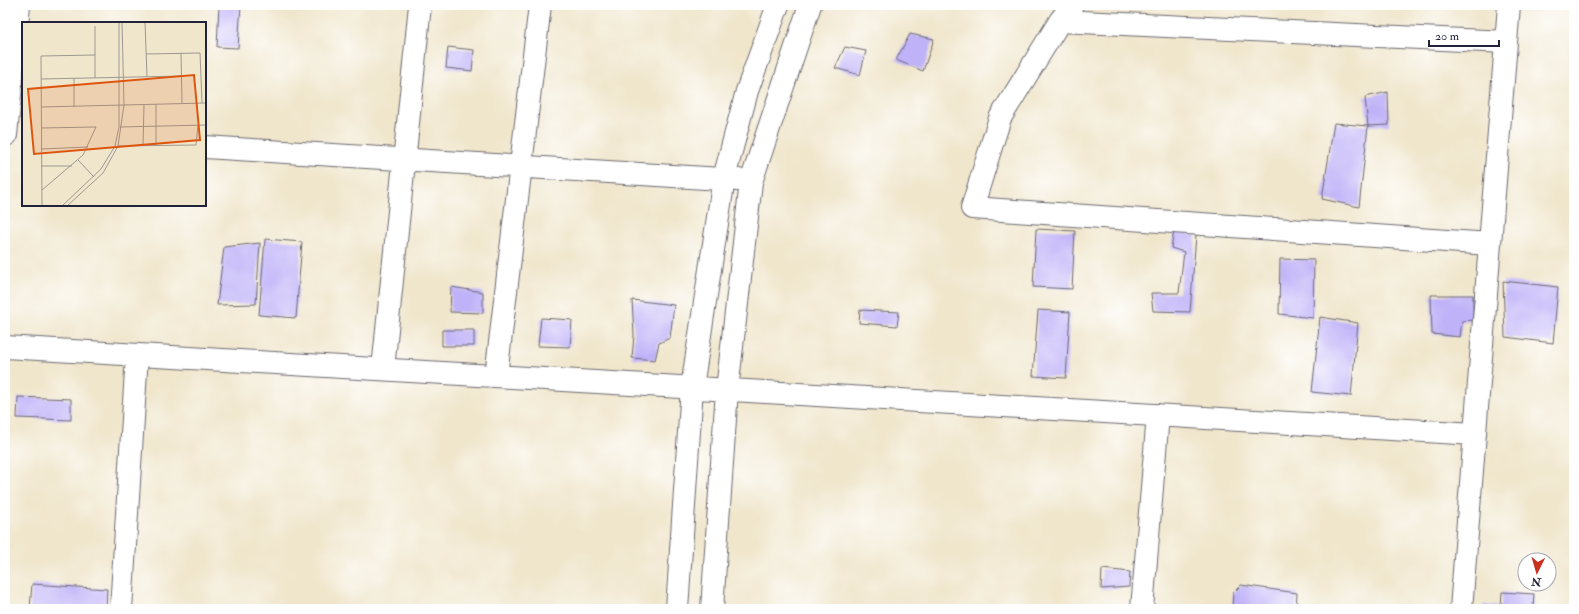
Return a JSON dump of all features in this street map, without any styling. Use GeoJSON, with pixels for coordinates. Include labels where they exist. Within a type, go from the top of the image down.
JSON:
{"type":"FeatureCollection","features":[{"type":"Feature","properties":{"kind":"street"},"geometry":{"type":"LineString","coordinates":[[11,135],[19,5]]}},
{"type":"Feature","properties":{"kind":"street"},"geometry":{"type":"LineString","coordinates":[[383,369],[420,5]]}},
{"type":"Feature","properties":{"kind":"street"},"geometry":{"type":"LineString","coordinates":[[496,376],[540,5]]}},
{"type":"Feature","properties":{"kind":"street"},"geometry":{"type":"LineString","coordinates":[[677,609],[692,387],[724,178],[747,91],[778,5]]}},
{"type":"Feature","properties":{"kind":"street"},"geometry":{"type":"LineString","coordinates":[[712,609],[727,390],[751,182],[810,5]]}},
{"type":"Feature","properties":{"kind":"street"},"geometry":{"type":"LineString","coordinates":[[1461,609],[1509,5]]}},
{"type":"Feature","properties":{"kind":"street"},"geometry":{"type":"LineString","coordinates":[[1490,244],[972,208],[1000,118],[1066,13],[1506,42]]}},
{"type":"Feature","properties":{"kind":"street"},"geometry":{"type":"LineString","coordinates":[[206,147],[724,178],[751,182]]}},
{"type":"Feature","properties":{"kind":"street"},"geometry":{"type":"LineString","coordinates":[[5,347],[1475,434]]}},
{"type":"Feature","properties":{"kind":"street"},"geometry":{"type":"LineString","coordinates":[[121,609],[137,355]]}},
{"type":"Feature","properties":{"kind":"street"},"geometry":{"type":"LineString","coordinates":[[1142,609],[1158,415]]}},
{"type":"Feature","properties":{"kind":"building"},"geometry":{"type":"Polygon","coordinates":[[[219,5],[241,5],[238,48],[217,47],[219,5]]]}},
{"type":"Feature","properties":{"kind":"building"},"geometry":{"type":"Polygon","coordinates":[[[910,34],[934,39],[923,71],[896,60],[910,34]]]}},
{"type":"Feature","properties":{"kind":"building"},"geometry":{"type":"Polygon","coordinates":[[[448,47],[474,50],[472,71],[446,68],[448,47]]]}},
{"type":"Feature","properties":{"kind":"building"},"geometry":{"type":"Polygon","coordinates":[[[845,47],[866,51],[860,75],[835,68],[845,47]]]}},
{"type":"Feature","properties":{"kind":"building"},"geometry":{"type":"Polygon","coordinates":[[[1388,92],[1389,125],[1368,126],[1365,97],[1388,92]]]}},
{"type":"Feature","properties":{"kind":"building"},"geometry":{"type":"Polygon","coordinates":[[[1334,123],[1368,126],[1359,207],[1322,199],[1334,123]]]}},
{"type":"Feature","properties":{"kind":"building"},"geometry":{"type":"Polygon","coordinates":[[[1036,229],[1075,231],[1072,289],[1033,287],[1036,229]]]}},
{"type":"Feature","properties":{"kind":"building"},"geometry":{"type":"Polygon","coordinates":[[[1174,231],[1196,235],[1190,312],[1153,311],[1151,293],[1179,293],[1184,252],[1171,248],[1174,231]]]}},
{"type":"Feature","properties":{"kind":"building"},"geometry":{"type":"Polygon","coordinates":[[[265,239],[302,242],[296,318],[259,315],[265,239]]]}},
{"type":"Feature","properties":{"kind":"building"},"geometry":{"type":"Polygon","coordinates":[[[260,243],[256,304],[217,305],[224,247],[260,243]]]}},
{"type":"Feature","properties":{"kind":"building"},"geometry":{"type":"Polygon","coordinates":[[[1280,259],[1314,260],[1313,318],[1279,314],[1280,259]]]}},
{"type":"Feature","properties":{"kind":"building"},"geometry":{"type":"Polygon","coordinates":[[[1503,281],[1558,287],[1553,343],[1505,337],[1503,281]]]}},
{"type":"Feature","properties":{"kind":"building"},"geometry":{"type":"Polygon","coordinates":[[[451,287],[483,292],[483,313],[450,312],[451,287]]]}},
{"type":"Feature","properties":{"kind":"building"},"geometry":{"type":"Polygon","coordinates":[[[1431,295],[1473,295],[1473,320],[1462,321],[1460,337],[1432,334],[1431,295]]]}},
{"type":"Feature","properties":{"kind":"building"},"geometry":{"type":"Polygon","coordinates":[[[632,300],[674,305],[670,338],[659,343],[655,360],[632,358],[634,335],[632,300]]]}},
{"type":"Feature","properties":{"kind":"building"},"geometry":{"type":"Polygon","coordinates":[[[860,310],[899,312],[897,326],[859,323],[860,310]]]}},
{"type":"Feature","properties":{"kind":"building"},"geometry":{"type":"Polygon","coordinates":[[[1038,310],[1070,312],[1066,378],[1033,376],[1038,310]]]}},
{"type":"Feature","properties":{"kind":"building"},"geometry":{"type":"Polygon","coordinates":[[[1320,317],[1358,323],[1351,396],[1312,392],[1320,317]]]}},
{"type":"Feature","properties":{"kind":"building"},"geometry":{"type":"Polygon","coordinates":[[[541,318],[572,320],[570,347],[538,346],[541,318]]]}},
{"type":"Feature","properties":{"kind":"building"},"geometry":{"type":"Polygon","coordinates":[[[442,330],[474,330],[474,346],[442,346],[442,330]]]}},
{"type":"Feature","properties":{"kind":"building"},"geometry":{"type":"Polygon","coordinates":[[[18,397],[71,399],[71,420],[17,418],[18,397]]]}},
{"type":"Feature","properties":{"kind":"building"},"geometry":{"type":"Polygon","coordinates":[[[1102,569],[1130,572],[1129,587],[1101,589],[1102,569]]]}},
{"type":"Feature","properties":{"kind":"building"},"geometry":{"type":"Polygon","coordinates":[[[32,584],[107,589],[106,609],[30,609],[32,584]]]}},
{"type":"Feature","properties":{"kind":"building"},"geometry":{"type":"Polygon","coordinates":[[[1241,585],[1297,593],[1296,609],[1232,609],[1233,593],[1241,585]]]}},
{"type":"Feature","properties":{"kind":"building"},"geometry":{"type":"Polygon","coordinates":[[[1502,592],[1534,594],[1533,609],[1484,609],[1483,605],[1501,607],[1502,592]]]}}]}
